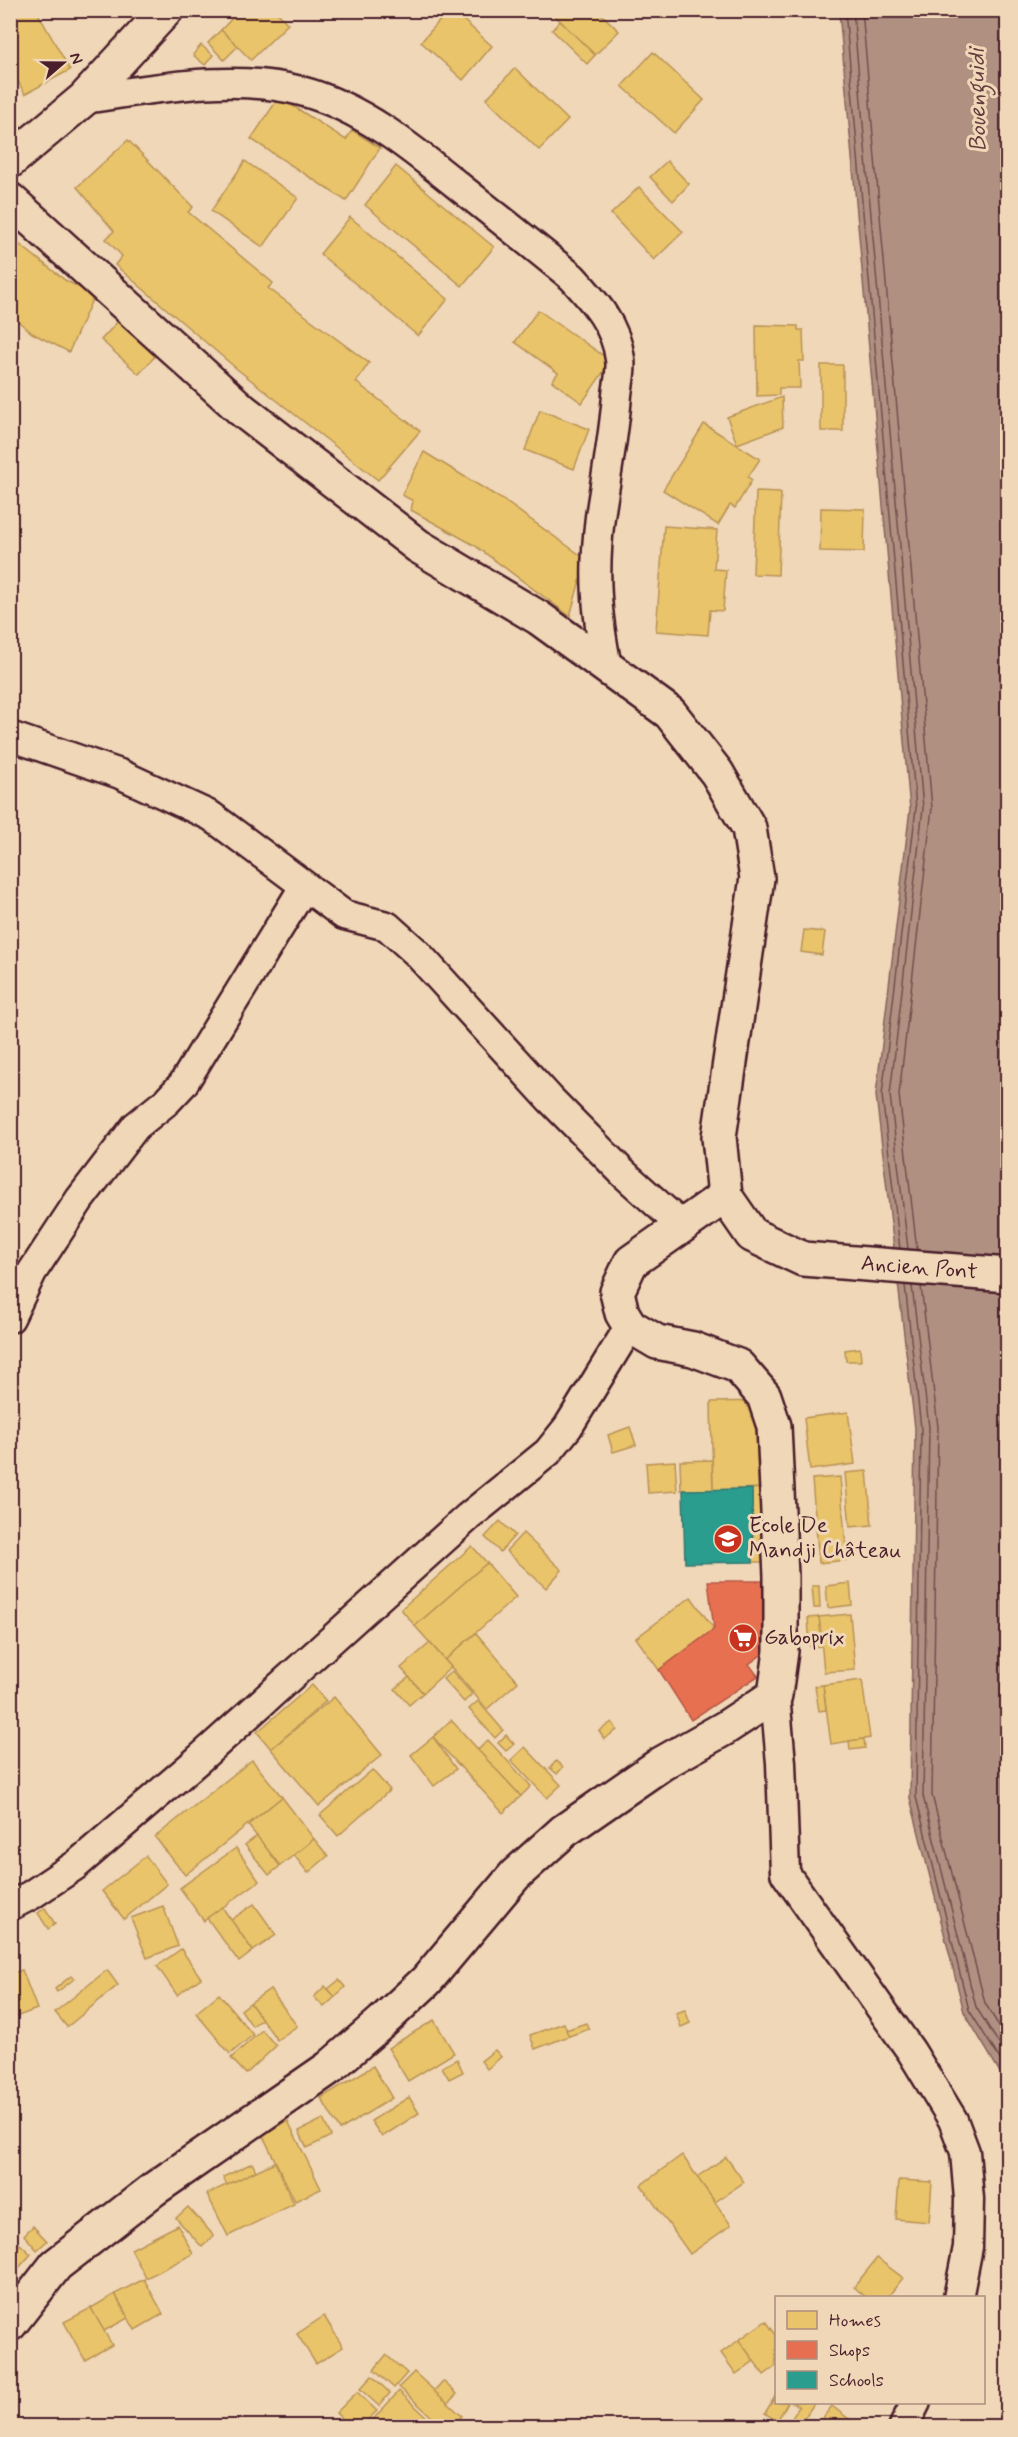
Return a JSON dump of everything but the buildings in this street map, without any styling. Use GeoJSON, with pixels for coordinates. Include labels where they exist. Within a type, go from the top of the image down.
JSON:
{"type":"FeatureCollection","features":[{"type":"Feature","properties":{"kind":"main road"},"geometry":{"type":"LineString","coordinates":[[10,161],[84,99],[166,10]]}},
{"type":"Feature","properties":{"kind":"main road"},"geometry":{"type":"LineString","coordinates":[[10,200],[242,410],[418,546],[539,618],[670,713],[717,773],[749,828],[757,878],[719,1137],[725,1196],[631,1262],[617,1292],[622,1313],[630,1326],[657,1342],[693,1348],[738,1366],[751,1378],[764,1396],[774,1426],[781,1576],[781,1651],[775,1695],[724,1728],[661,1764],[564,1831],[515,1875],[426,1981],[382,2022],[329,2068],[154,2189],[56,2265],[10,2324]]}},
{"type":"Feature","properties":{"kind":"main road","name":"Ancien Pont"},"geometry":{"type":"LineString","coordinates":[[725,1196],[752,1235],[803,1259],[1008,1275]]}},
{"type":"Feature","properties":{"kind":"street"},"geometry":{"type":"LineString","coordinates":[[84,99],[183,85],[244,83],[300,91],[342,107],[399,139],[572,277],[596,304],[611,328],[620,359],[614,431],[600,519],[594,579],[597,616],[607,667]]}},
{"type":"Feature","properties":{"kind":"street"},"geometry":{"type":"LineString","coordinates":[[10,736],[120,774],[211,816],[344,915],[387,926],[401,937],[550,1099],[624,1173],[682,1226]]}},
{"type":"Feature","properties":{"kind":"street"},"geometry":{"type":"LineString","coordinates":[[10,1318],[32,1272],[80,1199],[136,1126],[167,1101],[183,1083],[304,887]]}},
{"type":"Feature","properties":{"kind":"street"},"geometry":{"type":"LineString","coordinates":[[10,1905],[31,1895],[76,1865],[198,1760],[468,1517],[548,1452],[568,1427],[630,1326]]}},
{"type":"Feature","properties":{"kind":"street"},"geometry":{"type":"LineString","coordinates":[[775,1695],[781,1763],[784,1873],[911,2051],[953,2120],[965,2152],[969,2199],[968,2247],[958,2296]]}},
{"type":"Feature","properties":{"kind":"street"},"geometry":{"type":"LineString","coordinates":[[904,2427],[916,2404]]}},
{"type":"Feature","properties":{"kind":"water","name":"Bouenguidi"},"geometry":{"type":"Polygon","coordinates":[[[839,11],[1007,11],[1007,2084],[964,2012],[910,1798],[915,1428],[876,1095],[910,809],[839,11]]]}},
{"type":"Feature","properties":{"kind":"place","name":"Ecole De Mandji Château"},"geometry":{"type":"Point","coordinates":[728,1539]}},
{"type":"Feature","properties":{"kind":"place","name":"Gaboprix"},"geometry":{"type":"Point","coordinates":[743,1638]}}]}
